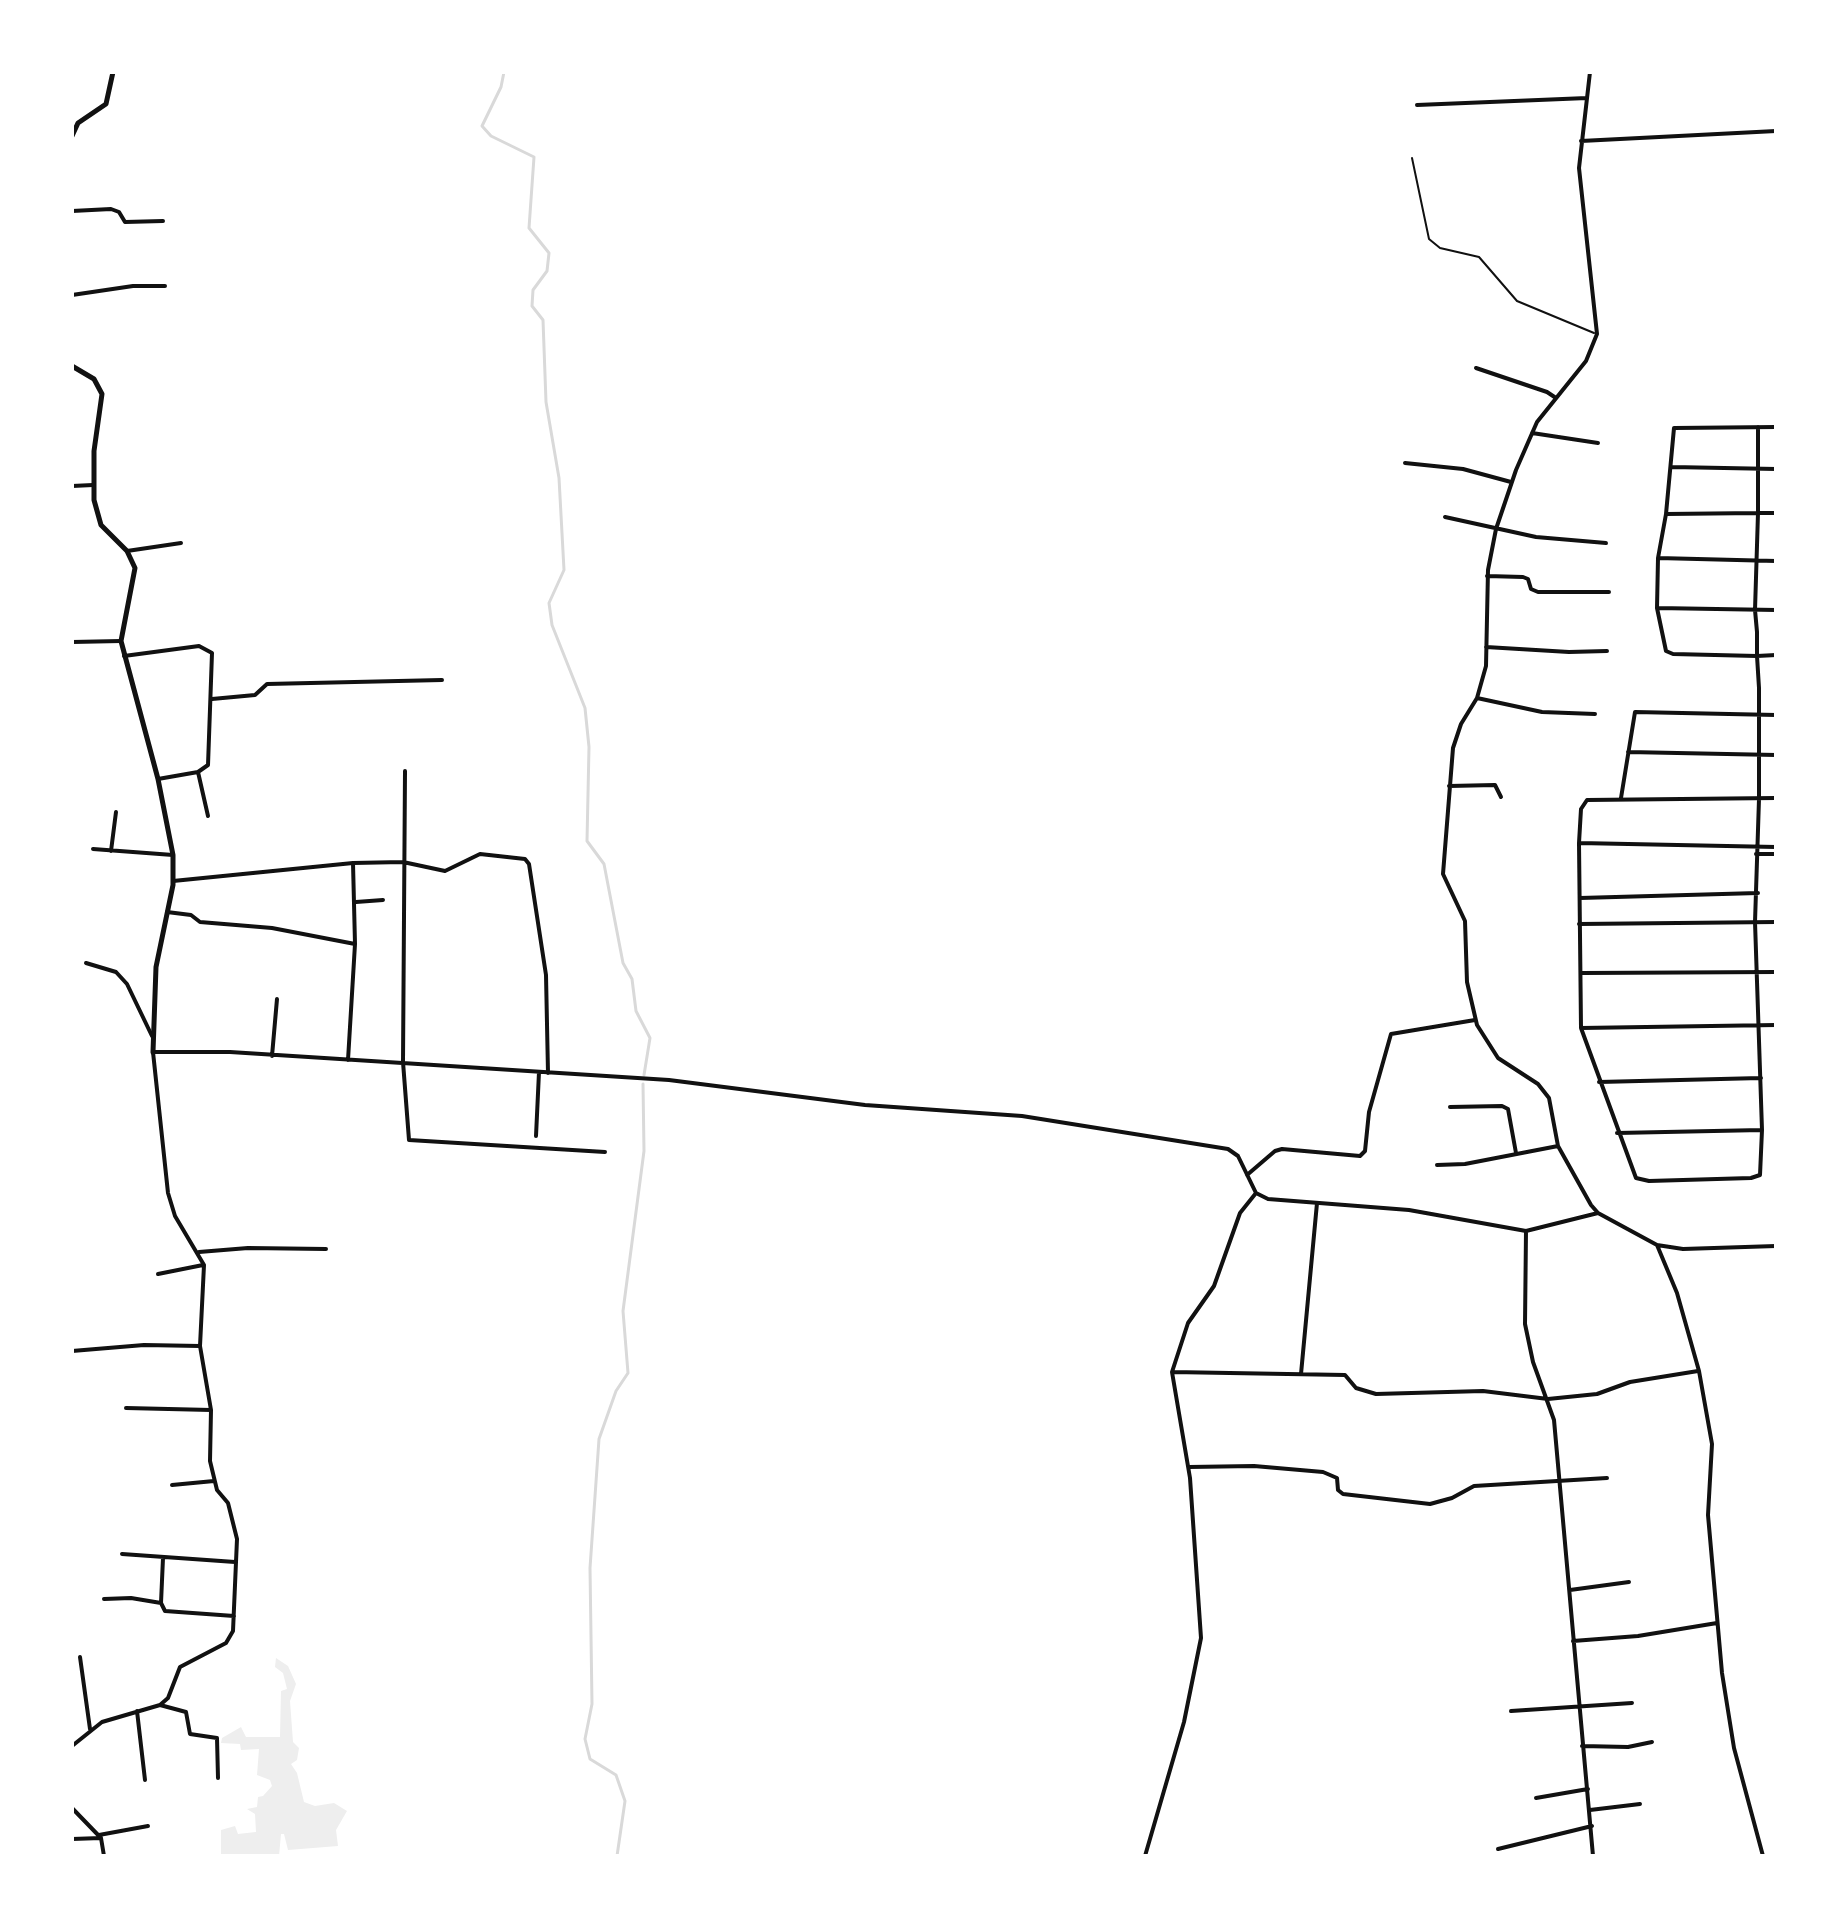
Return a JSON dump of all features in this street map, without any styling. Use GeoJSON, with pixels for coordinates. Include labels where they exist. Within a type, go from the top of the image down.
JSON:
{"type":"FeatureCollection","features":[{"type":"Feature","properties":{"kind":"street"},"geometry":{"type":"LineString","coordinates":[[72,136],[75,121],[106,104],[113,72]]}},
{"type":"Feature","properties":{"kind":"street"},"geometry":{"type":"LineString","coordinates":[[1590,72],[1579,168],[1597,334],[1586,361],[1552,395],[1508,481],[1487,576],[1486,666],[1477,698],[1456,739],[1449,786],[1443,874],[1465,921],[1467,982],[1475,1020],[1498,1058],[1538,1084],[1549,1098],[1558,1146],[1598,1213],[1657,1245],[1683,1249],[1776,1246]]}},
{"type":"Feature","properties":{"kind":"street"},"geometry":{"type":"LineString","coordinates":[[1417,105],[1587,98]]}},
{"type":"Feature","properties":{"kind":"street"},"geometry":{"type":"LineString","coordinates":[[1581,141],[1776,131]]}},
{"type":"Feature","properties":{"kind":"street"},"geometry":{"type":"LineString","coordinates":[[72,211],[111,209],[119,212],[125,222],[163,221]]}},
{"type":"Feature","properties":{"kind":"street"},"geometry":{"type":"LineString","coordinates":[[72,295],[133,286],[143,289],[165,286]]}},
{"type":"Feature","properties":{"kind":"street"},"geometry":{"type":"LineString","coordinates":[[72,366],[94,379],[102,394],[93,485],[101,525],[127,551],[136,572],[125,607],[121,641],[158,779],[173,855],[173,881],[156,967],[153,1052],[168,1193],[175,1216],[199,1252],[201,1266],[200,1346],[211,1410],[210,1461],[214,1481],[228,1503],[237,1539],[231,1638],[183,1665],[162,1706]]}},
{"type":"Feature","properties":{"kind":"street"},"geometry":{"type":"LineString","coordinates":[[1476,368],[1552,395]]}},
{"type":"Feature","properties":{"kind":"street"},"geometry":{"type":"LineString","coordinates":[[1776,427],[1680,425],[1672,433],[1672,467],[1658,558],[1657,608],[1667,653],[1776,655]]}},
{"type":"Feature","properties":{"kind":"street"},"geometry":{"type":"LineString","coordinates":[[1758,427],[1755,610],[1759,799],[1755,922],[1761,1170],[1756,1177],[1641,1180],[1633,1173],[1617,1133],[1581,1028],[1579,843],[1582,804],[1593,799],[1621,798],[1759,799],[1776,798]]}},
{"type":"Feature","properties":{"kind":"street"},"geometry":{"type":"LineString","coordinates":[[1532,433],[1598,443]]}},
{"type":"Feature","properties":{"kind":"street"},"geometry":{"type":"LineString","coordinates":[[1405,463],[1463,469],[1508,481]]}},
{"type":"Feature","properties":{"kind":"street"},"geometry":{"type":"LineString","coordinates":[[1672,467],[1776,469]]}},
{"type":"Feature","properties":{"kind":"street"},"geometry":{"type":"LineString","coordinates":[[72,486],[93,485]]}},
{"type":"Feature","properties":{"kind":"street"},"geometry":{"type":"LineString","coordinates":[[1666,514],[1776,513]]}},
{"type":"Feature","properties":{"kind":"street"},"geometry":{"type":"LineString","coordinates":[[1445,517],[1536,537],[1606,543]]}},
{"type":"Feature","properties":{"kind":"street"},"geometry":{"type":"LineString","coordinates":[[127,551],[181,543]]}},
{"type":"Feature","properties":{"kind":"street"},"geometry":{"type":"LineString","coordinates":[[1658,558],[1776,561]]}},
{"type":"Feature","properties":{"kind":"street"},"geometry":{"type":"LineString","coordinates":[[1487,576],[1523,577],[1528,579],[1531,589],[1538,592],[1609,592]]}},
{"type":"Feature","properties":{"kind":"street"},"geometry":{"type":"LineString","coordinates":[[1657,608],[1776,610]]}},
{"type":"Feature","properties":{"kind":"street"},"geometry":{"type":"LineString","coordinates":[[72,642],[121,641]]}},
{"type":"Feature","properties":{"kind":"street"},"geometry":{"type":"LineString","coordinates":[[124,656],[205,646],[212,653],[208,765],[198,772],[158,779]]}},
{"type":"Feature","properties":{"kind":"street"},"geometry":{"type":"LineString","coordinates":[[1486,647],[1607,651]]}},
{"type":"Feature","properties":{"kind":"street"},"geometry":{"type":"LineString","coordinates":[[212,699],[255,695],[267,684],[442,680]]}},
{"type":"Feature","properties":{"kind":"street"},"geometry":{"type":"LineString","coordinates":[[1477,698],[1542,712],[1595,714]]}},
{"type":"Feature","properties":{"kind":"street"},"geometry":{"type":"LineString","coordinates":[[1621,798],[1633,717],[1639,711],[1776,715]]}},
{"type":"Feature","properties":{"kind":"street"},"geometry":{"type":"LineString","coordinates":[[1628,752],[1776,755]]}},
{"type":"Feature","properties":{"kind":"street"},"geometry":{"type":"LineString","coordinates":[[405,771],[403,1062],[408,1139],[413,1143],[605,1152]]}},
{"type":"Feature","properties":{"kind":"street"},"geometry":{"type":"LineString","coordinates":[[198,772],[208,816]]}},
{"type":"Feature","properties":{"kind":"street"},"geometry":{"type":"LineString","coordinates":[[1449,786],[1495,785],[1501,797]]}},
{"type":"Feature","properties":{"kind":"street"},"geometry":{"type":"LineString","coordinates":[[111,851],[116,812]]}},
{"type":"Feature","properties":{"kind":"street"},"geometry":{"type":"LineString","coordinates":[[1579,843],[1776,847]]}},
{"type":"Feature","properties":{"kind":"street"},"geometry":{"type":"LineString","coordinates":[[93,849],[173,855]]}},
{"type":"Feature","properties":{"kind":"street"},"geometry":{"type":"LineString","coordinates":[[173,881],[353,863],[403,862],[439,871],[480,854],[527,861],[549,1008],[548,1073]]}},
{"type":"Feature","properties":{"kind":"street"},"geometry":{"type":"LineString","coordinates":[[1756,854],[1776,854]]}},
{"type":"Feature","properties":{"kind":"street"},"geometry":{"type":"LineString","coordinates":[[348,1061],[355,944],[353,863]]}},
{"type":"Feature","properties":{"kind":"street"},"geometry":{"type":"LineString","coordinates":[[1580,898],[1758,893]]}},
{"type":"Feature","properties":{"kind":"street"},"geometry":{"type":"LineString","coordinates":[[356,902],[383,900]]}},
{"type":"Feature","properties":{"kind":"street"},"geometry":{"type":"LineString","coordinates":[[165,912],[191,915],[200,922],[257,926],[355,944]]}},
{"type":"Feature","properties":{"kind":"street"},"geometry":{"type":"LineString","coordinates":[[1579,924],[1776,922]]}},
{"type":"Feature","properties":{"kind":"street"},"geometry":{"type":"LineString","coordinates":[[86,963],[116,972],[127,984],[152,1036]]}},
{"type":"Feature","properties":{"kind":"street"},"geometry":{"type":"LineString","coordinates":[[1581,973],[1776,972]]}},
{"type":"Feature","properties":{"kind":"street"},"geometry":{"type":"LineString","coordinates":[[272,1056],[277,999]]}},
{"type":"Feature","properties":{"kind":"street"},"geometry":{"type":"LineString","coordinates":[[1247,1175],[1275,1151],[1282,1149],[1360,1156],[1365,1151],[1369,1112],[1391,1034],[1475,1020]]}},
{"type":"Feature","properties":{"kind":"street"},"geometry":{"type":"LineString","coordinates":[[1581,1028],[1776,1025]]}},
{"type":"Feature","properties":{"kind":"street"},"geometry":{"type":"LineString","coordinates":[[153,1052],[230,1052],[683,1081],[851,1103],[1022,1116],[1228,1149],[1236,1154],[1256,1193],[1268,1199],[1409,1210],[1526,1231],[1552,1227],[1598,1213]]}},
{"type":"Feature","properties":{"kind":"street"},"geometry":{"type":"LineString","coordinates":[[536,1136],[539,1072]]}},
{"type":"Feature","properties":{"kind":"street"},"geometry":{"type":"LineString","coordinates":[[1599,1082],[1761,1078]]}},
{"type":"Feature","properties":{"kind":"street"},"geometry":{"type":"LineString","coordinates":[[1450,1107],[1502,1106],[1508,1109],[1516,1153]]}},
{"type":"Feature","properties":{"kind":"street"},"geometry":{"type":"LineString","coordinates":[[1617,1133],[1762,1130]]}},
{"type":"Feature","properties":{"kind":"street"},"geometry":{"type":"LineString","coordinates":[[1437,1165],[1465,1164],[1558,1146]]}},
{"type":"Feature","properties":{"kind":"street"},"geometry":{"type":"LineString","coordinates":[[1145,1856],[1184,1722],[1201,1638],[1189,1467],[1172,1372],[1188,1323],[1214,1286],[1238,1216],[1256,1193]]}},
{"type":"Feature","properties":{"kind":"street"},"geometry":{"type":"LineString","coordinates":[[1301,1374],[1317,1203]]}},
{"type":"Feature","properties":{"kind":"street"},"geometry":{"type":"LineString","coordinates":[[1526,1231],[1525,1324],[1535,1371],[1548,1399],[1560,1479],[1593,1856]]}},
{"type":"Feature","properties":{"kind":"street"},"geometry":{"type":"LineString","coordinates":[[1657,1245],[1677,1293],[1699,1371],[1712,1444],[1708,1515],[1717,1623],[1734,1748],[1763,1856]]}},
{"type":"Feature","properties":{"kind":"street"},"geometry":{"type":"LineString","coordinates":[[199,1252],[248,1248],[326,1249]]}},
{"type":"Feature","properties":{"kind":"street"},"geometry":{"type":"LineString","coordinates":[[158,1274],[201,1266]]}},
{"type":"Feature","properties":{"kind":"street"},"geometry":{"type":"LineString","coordinates":[[72,1351],[144,1345],[200,1346]]}},
{"type":"Feature","properties":{"kind":"street"},"geometry":{"type":"LineString","coordinates":[[1172,1372],[1345,1375],[1356,1388],[1376,1394],[1483,1391],[1548,1399],[1597,1394],[1630,1382],[1699,1371]]}},
{"type":"Feature","properties":{"kind":"street"},"geometry":{"type":"LineString","coordinates":[[126,1408],[211,1410]]}},
{"type":"Feature","properties":{"kind":"street"},"geometry":{"type":"LineString","coordinates":[[1189,1467],[1254,1466],[1323,1472],[1337,1478],[1338,1490],[1343,1494],[1430,1504],[1442,1502],[1474,1486],[1607,1478]]}},
{"type":"Feature","properties":{"kind":"street"},"geometry":{"type":"LineString","coordinates":[[172,1485],[214,1481]]}},
{"type":"Feature","properties":{"kind":"street"},"geometry":{"type":"LineString","coordinates":[[122,1554],[235,1562]]}},
{"type":"Feature","properties":{"kind":"street"},"geometry":{"type":"LineString","coordinates":[[163,1558],[161,1603],[165,1611],[234,1616]]}},
{"type":"Feature","properties":{"kind":"street"},"geometry":{"type":"LineString","coordinates":[[1570,1590],[1629,1582]]}},
{"type":"Feature","properties":{"kind":"street"},"geometry":{"type":"LineString","coordinates":[[104,1599],[131,1598],[161,1603]]}},
{"type":"Feature","properties":{"kind":"street"},"geometry":{"type":"LineString","coordinates":[[1573,1641],[1638,1636],[1717,1623]]}},
{"type":"Feature","properties":{"kind":"street"},"geometry":{"type":"LineString","coordinates":[[80,1657],[90,1729]]}},
{"type":"Feature","properties":{"kind":"street"},"geometry":{"type":"LineString","coordinates":[[1511,1711],[1632,1703]]}},
{"type":"Feature","properties":{"kind":"street"},"geometry":{"type":"LineString","coordinates":[[72,1746],[90,1729],[111,1717],[162,1706],[186,1712],[190,1734],[217,1738],[218,1778]]}},
{"type":"Feature","properties":{"kind":"street"},"geometry":{"type":"LineString","coordinates":[[137,1711],[145,1780]]}},
{"type":"Feature","properties":{"kind":"street"},"geometry":{"type":"LineString","coordinates":[[1582,1746],[1628,1747],[1652,1742]]}},
{"type":"Feature","properties":{"kind":"street"},"geometry":{"type":"LineString","coordinates":[[1536,1798],[1588,1789]]}},
{"type":"Feature","properties":{"kind":"street"},"geometry":{"type":"LineString","coordinates":[[1590,1810],[1640,1804]]}},
{"type":"Feature","properties":{"kind":"street"},"geometry":{"type":"LineString","coordinates":[[72,1808],[100,1836],[104,1856]]}},
{"type":"Feature","properties":{"kind":"street"},"geometry":{"type":"LineString","coordinates":[[72,1839],[148,1826]]}},
{"type":"Feature","properties":{"kind":"street"},"geometry":{"type":"LineString","coordinates":[[1498,1849],[1592,1826]]}},
{"type":"Feature","properties":{"kind":"lane"},"geometry":{"type":"LineString","coordinates":[[1412,158],[1429,239],[1440,248],[1479,257],[1517,301],[1597,334]]}},
{"type":"Feature","properties":{"kind":"shaded area"},"geometry":{"type":"Polygon","coordinates":[[[276,1658],[288,1666],[296,1684],[290,1701],[293,1742],[299,1748],[297,1760],[291,1764],[297,1773],[304,1802],[315,1806],[334,1803],[347,1811],[336,1830],[338,1846],[288,1850],[284,1834],[281,1834],[279,1856],[221,1856],[221,1830],[235,1826],[238,1834],[256,1832],[255,1814],[247,1809],[257,1807],[258,1797],[272,1786],[270,1780],[257,1775],[259,1749],[241,1750],[240,1744],[221,1743],[222,1738],[241,1727],[246,1737],[280,1737],[281,1691],[287,1689],[283,1673],[275,1667],[276,1658]]]}},
{"type":"Feature","properties":{"kind":"waterway"},"geometry":{"type":"LineString","coordinates":[[504,72],[501,87],[482,126],[491,136],[534,157],[529,228],[549,253],[547,271],[533,290],[532,306],[543,320],[546,402],[559,478],[564,570],[549,603],[552,625],[585,708],[589,747],[587,841],[604,864],[623,963],[632,979],[636,1011],[650,1038],[644,1075]]}},
{"type":"Feature","properties":{"kind":"waterway"},"geometry":{"type":"LineString","coordinates":[[617,1856],[625,1801],[616,1775],[590,1759],[585,1739],[592,1704],[590,1568],[599,1439],[616,1391],[628,1373],[623,1311],[644,1151],[643,1084]]}}]}
